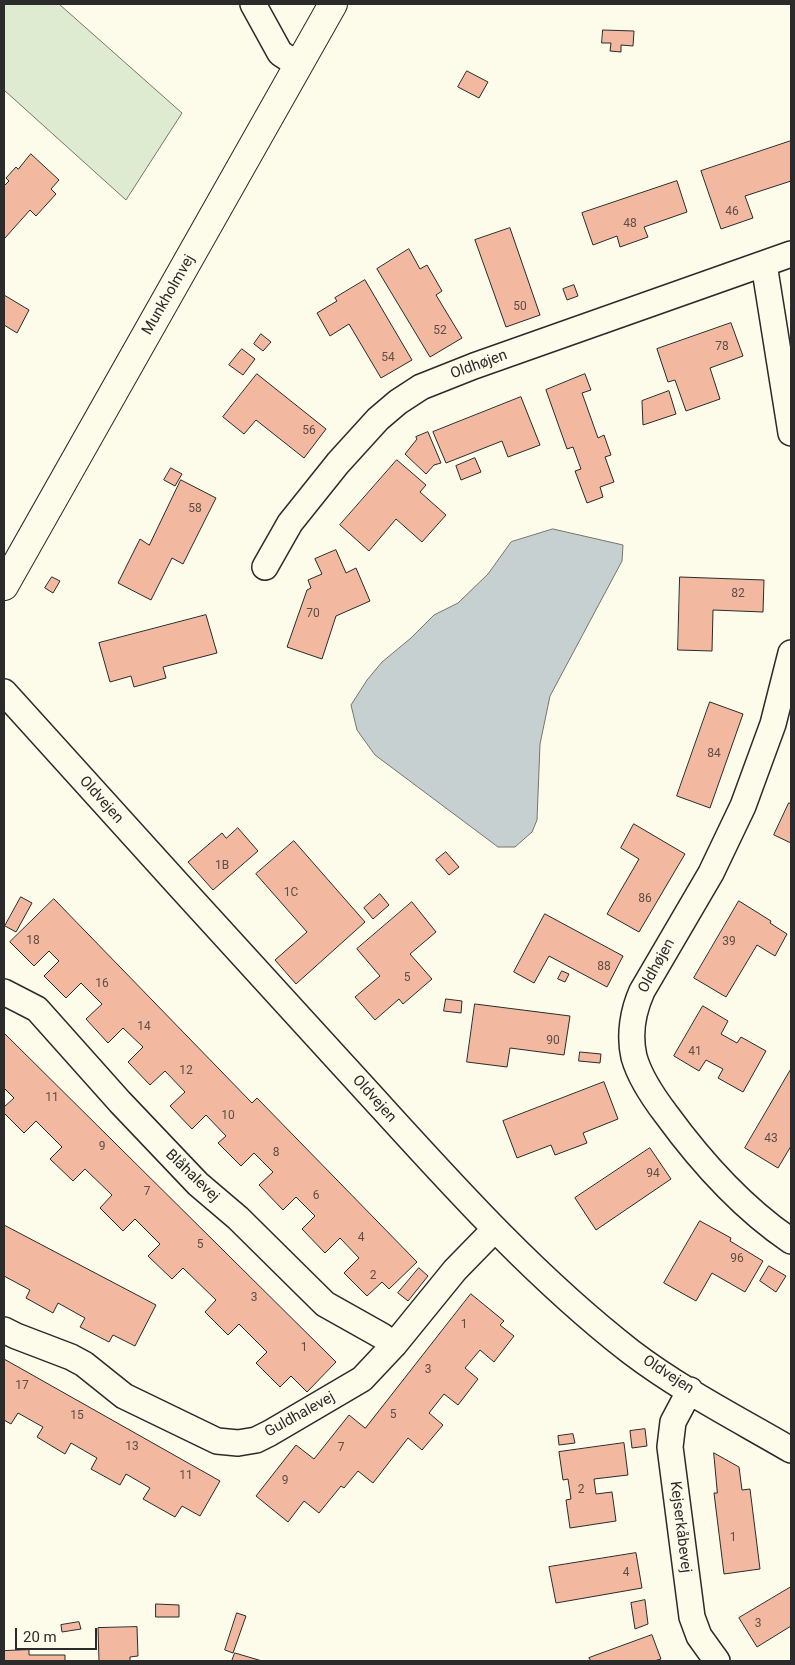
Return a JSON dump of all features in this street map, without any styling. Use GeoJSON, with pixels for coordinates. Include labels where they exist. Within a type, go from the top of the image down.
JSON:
{"type":"FeatureCollection","features":[{"type":"Feature","properties":{"kind":"street"},"geometry":{"type":"LineString","coordinates":[[253,4],[280,53],[298,65]]}},
{"type":"Feature","properties":{"kind":"street","name":"Munkholmvej"},"geometry":{"type":"LineString","coordinates":[[4,586],[334,4]]}},
{"type":"Feature","properties":{"kind":"street","name":"Oldhøjen"},"geometry":{"type":"LineString","coordinates":[[265,567],[290,523],[344,456],[378,419],[398,402],[421,387],[482,363],[791,254]]}},
{"type":"Feature","properties":{"kind":"street"},"geometry":{"type":"LineString","coordinates":[[764,264],[791,433]]}},
{"type":"Feature","properties":{"kind":"street","name":"Oldhøjen"},"geometry":{"type":"LineString","coordinates":[[791,653],[773,724],[743,806],[711,873],[642,991],[634,1011],[632,1032],[634,1057],[639,1072],[679,1132],[732,1193],[791,1240]]}},
{"type":"Feature","properties":{"kind":"street","name":"Oldvejen"},"geometry":{"type":"LineString","coordinates":[[4,692],[370,1095],[495,1229],[547,1281],[635,1354],[690,1390],[791,1450]]}},
{"type":"Feature","properties":{"kind":"street","name":"Blåhalevej"},"geometry":{"type":"LineString","coordinates":[[4,992],[36,1009],[120,1102],[198,1184],[238,1218],[325,1304],[382,1336],[394,1345]]}},
{"type":"Feature","properties":{"kind":"street","name":"Guldhalevej"},"geometry":{"type":"LineString","coordinates":[[4,1330],[72,1357],[84,1364],[124,1396],[217,1441],[231,1443],[256,1440],[270,1434],[362,1380],[394,1345],[454,1270],[495,1229]]}},
{"type":"Feature","properties":{"kind":"street","name":"Kejserkåbevej"},"geometry":{"type":"LineString","coordinates":[[690,1390],[673,1422],[670,1447],[692,1617],[699,1636],[718,1661]]}},
{"type":"Feature","properties":{"kind":"green space"},"geometry":{"type":"Polygon","coordinates":[[[4,4],[59,4],[182,113],[126,200],[4,90],[4,4]]]}},
{"type":"Feature","properties":{"kind":"shaded area"},"geometry":{"type":"Polygon","coordinates":[[[553,529],[623,545],[622,561],[550,696],[540,744],[537,820],[532,832],[515,847],[498,847],[375,755],[357,730],[351,705],[367,680],[382,662],[411,638],[434,615],[458,603],[488,574],[511,542],[553,529]]]}},
{"type":"Feature","properties":{"kind":"building"},"geometry":{"type":"Polygon","coordinates":[[[603,30],[634,31],[633,46],[621,45],[621,52],[610,51],[611,43],[602,43],[603,30]]]}},
{"type":"Feature","properties":{"kind":"building"},"geometry":{"type":"Polygon","coordinates":[[[467,71],[488,82],[479,98],[458,87],[467,71]]]}},
{"type":"Feature","properties":{"kind":"building"},"geometry":{"type":"Polygon","coordinates":[[[791,141],[791,181],[745,196],[753,218],[721,229],[701,171],[791,141]]]}},
{"type":"Feature","properties":{"kind":"building"},"geometry":{"type":"Polygon","coordinates":[[[31,154],[59,180],[51,189],[56,194],[36,216],[30,210],[5,238],[4,186],[9,181],[6,178],[16,167],[18,169],[31,154]]]}},
{"type":"Feature","properties":{"kind":"building"},"geometry":{"type":"Polygon","coordinates":[[[677,181],[687,212],[644,227],[648,237],[620,247],[617,236],[593,245],[582,213],[677,181]]]}},
{"type":"Feature","properties":{"kind":"building"},"geometry":{"type":"Polygon","coordinates":[[[510,228],[540,315],[506,327],[475,240],[510,228]]]}},
{"type":"Feature","properties":{"kind":"building"},"geometry":{"type":"Polygon","coordinates":[[[409,249],[420,269],[427,265],[442,291],[436,295],[462,338],[430,357],[377,269],[409,249]]]}},
{"type":"Feature","properties":{"kind":"building"},"geometry":{"type":"Polygon","coordinates":[[[365,280],[412,360],[381,378],[349,324],[330,336],[317,313],[337,301],[335,298],[365,280]]]}},
{"type":"Feature","properties":{"kind":"building"},"geometry":{"type":"Polygon","coordinates":[[[574,285],[578,296],[567,300],[563,289],[574,285]]]}},
{"type":"Feature","properties":{"kind":"building"},"geometry":{"type":"Polygon","coordinates":[[[4,295],[29,310],[17,333],[4,325],[4,295]]]}},
{"type":"Feature","properties":{"kind":"building"},"geometry":{"type":"Polygon","coordinates":[[[731,323],[743,356],[710,368],[720,399],[686,411],[675,380],[668,382],[657,349],[731,323]]]}},
{"type":"Feature","properties":{"kind":"building"},"geometry":{"type":"Polygon","coordinates":[[[261,334],[271,342],[263,351],[254,344],[261,334]]]}},
{"type":"Feature","properties":{"kind":"building"},"geometry":{"type":"Polygon","coordinates":[[[242,349],[255,359],[243,375],[229,365],[242,349]]]}},
{"type":"Feature","properties":{"kind":"building"},"geometry":{"type":"Polygon","coordinates":[[[257,374],[326,429],[304,458],[256,420],[244,434],[223,417],[257,374]]]}},
{"type":"Feature","properties":{"kind":"building"},"geometry":{"type":"Polygon","coordinates":[[[585,374],[591,390],[582,393],[598,438],[604,435],[611,455],[605,457],[614,482],[600,487],[603,497],[587,503],[575,471],[581,469],[573,447],[567,449],[546,390],[585,374]]]}},
{"type":"Feature","properties":{"kind":"building"},"geometry":{"type":"Polygon","coordinates":[[[669,391],[676,414],[643,425],[642,401],[669,391]]]}},
{"type":"Feature","properties":{"kind":"building"},"geometry":{"type":"Polygon","coordinates":[[[521,397],[540,445],[508,457],[502,441],[446,463],[433,432],[521,397]]]}},
{"type":"Feature","properties":{"kind":"building"},"geometry":{"type":"Polygon","coordinates":[[[428,432],[441,463],[434,465],[426,474],[405,454],[417,439],[416,437],[428,432]]]}},
{"type":"Feature","properties":{"kind":"building"},"geometry":{"type":"Polygon","coordinates":[[[475,458],[481,472],[461,480],[456,466],[475,458]]]}},
{"type":"Feature","properties":{"kind":"building"},"geometry":{"type":"Polygon","coordinates":[[[397,460],[426,485],[420,492],[446,515],[422,542],[396,519],[369,551],[340,525],[397,460]]]}},
{"type":"Feature","properties":{"kind":"building"},"geometry":{"type":"Polygon","coordinates":[[[171,468],[182,474],[175,486],[164,480],[171,468]]]}},
{"type":"Feature","properties":{"kind":"building"},"geometry":{"type":"Polygon","coordinates":[[[181,480],[216,498],[183,564],[172,558],[151,600],[118,583],[140,539],[149,545],[181,480]]]}},
{"type":"Feature","properties":{"kind":"building"},"geometry":{"type":"Polygon","coordinates":[[[336,550],[346,573],[356,568],[370,601],[336,616],[322,659],[287,647],[307,590],[311,588],[308,580],[322,574],[315,559],[336,550]]]}},
{"type":"Feature","properties":{"kind":"building"},"geometry":{"type":"Polygon","coordinates":[[[52,577],[60,581],[53,593],[45,588],[52,577]]]}},
{"type":"Feature","properties":{"kind":"building"},"geometry":{"type":"Polygon","coordinates":[[[680,577],[764,580],[763,612],[713,610],[712,651],[678,650],[680,577]]]}},
{"type":"Feature","properties":{"kind":"building"},"geometry":{"type":"Polygon","coordinates":[[[206,615],[217,653],[163,667],[166,678],[134,687],[131,676],[110,682],[99,643],[206,615]]]}},
{"type":"Feature","properties":{"kind":"building"},"geometry":{"type":"Polygon","coordinates":[[[710,702],[743,714],[710,808],[677,796],[710,702]]]}},
{"type":"Feature","properties":{"kind":"building"},"geometry":{"type":"Polygon","coordinates":[[[789,803],[791,804],[791,843],[774,835],[789,803]]]}},
{"type":"Feature","properties":{"kind":"building"},"geometry":{"type":"Polygon","coordinates":[[[634,824],[685,854],[639,932],[607,914],[639,859],[621,848],[634,824]]]}},
{"type":"Feature","properties":{"kind":"building"},"geometry":{"type":"Polygon","coordinates":[[[238,828],[258,851],[213,890],[188,862],[222,833],[226,838],[238,828]]]}},
{"type":"Feature","properties":{"kind":"building"},"geometry":{"type":"Polygon","coordinates":[[[294,841],[365,922],[296,984],[275,960],[307,932],[256,874],[294,841]]]}},
{"type":"Feature","properties":{"kind":"building"},"geometry":{"type":"Polygon","coordinates":[[[446,852],[459,867],[449,875],[436,860],[446,852]]]}},
{"type":"Feature","properties":{"kind":"building"},"geometry":{"type":"Polygon","coordinates":[[[380,894],[389,905],[373,919],[364,908],[380,894]]]}},
{"type":"Feature","properties":{"kind":"building"},"geometry":{"type":"Polygon","coordinates":[[[21,897],[32,903],[16,932],[5,926],[21,897]]]}},
{"type":"Feature","properties":{"kind":"building"},"geometry":{"type":"Polygon","coordinates":[[[54,899],[252,1103],[257,1098],[417,1262],[389,1289],[382,1282],[367,1296],[344,1273],[359,1258],[340,1238],[325,1253],[302,1229],[315,1216],[296,1197],[283,1210],[259,1185],[273,1172],[254,1153],[241,1166],[218,1143],[226,1136],[206,1115],[192,1129],[170,1106],[185,1092],[165,1071],[150,1085],[128,1062],[143,1047],[123,1028],[108,1043],[86,1019],[102,1004],[81,983],[66,998],[44,976],[59,961],[49,951],[34,966],[10,942],[54,899]]]}},
{"type":"Feature","properties":{"kind":"building"},"geometry":{"type":"Polygon","coordinates":[[[739,901],[771,921],[770,923],[787,934],[775,956],[757,945],[726,997],[694,978],[739,901]]]}},
{"type":"Feature","properties":{"kind":"building"},"geometry":{"type":"Polygon","coordinates":[[[412,902],[436,932],[410,954],[432,979],[403,1004],[399,999],[375,1020],[355,997],[380,976],[357,949],[412,902]]]}},
{"type":"Feature","properties":{"kind":"building"},"geometry":{"type":"Polygon","coordinates":[[[545,914],[623,956],[607,987],[549,956],[534,983],[514,972],[545,914]]]}},
{"type":"Feature","properties":{"kind":"building"},"geometry":{"type":"Polygon","coordinates":[[[562,971],[569,974],[565,982],[558,979],[562,971]]]}},
{"type":"Feature","properties":{"kind":"building"},"geometry":{"type":"Polygon","coordinates":[[[446,999],[462,1001],[461,1013],[444,1011],[446,999]]]}},
{"type":"Feature","properties":{"kind":"building"},"geometry":{"type":"Polygon","coordinates":[[[475,1004],[570,1016],[564,1055],[510,1048],[507,1067],[467,1062],[475,1004]]]}},
{"type":"Feature","properties":{"kind":"building"},"geometry":{"type":"Polygon","coordinates":[[[703,1006],[728,1021],[721,1034],[737,1043],[741,1037],[766,1051],[743,1092],[718,1078],[723,1069],[706,1060],[699,1071],[674,1056],[703,1006]]]}},
{"type":"Feature","properties":{"kind":"building"},"geometry":{"type":"Polygon","coordinates":[[[4,1033],[336,1362],[307,1392],[291,1376],[280,1387],[256,1363],[267,1352],[239,1324],[228,1335],[205,1312],[216,1300],[183,1268],[172,1279],[148,1256],[160,1244],[135,1219],[123,1231],[100,1208],[112,1195],[85,1169],[73,1181],[50,1159],[62,1147],[36,1121],[24,1133],[4,1113],[4,1107],[14,1098],[4,1088],[4,1033]]]}},
{"type":"Feature","properties":{"kind":"building"},"geometry":{"type":"Polygon","coordinates":[[[580,1052],[601,1054],[600,1063],[579,1061],[580,1052]]]}},
{"type":"Feature","properties":{"kind":"building"},"geometry":{"type":"Polygon","coordinates":[[[791,1069],[791,1146],[778,1168],[745,1148],[791,1069]]]}},
{"type":"Feature","properties":{"kind":"building"},"geometry":{"type":"Polygon","coordinates":[[[604,1082],[618,1119],[583,1133],[587,1143],[555,1155],[551,1145],[517,1158],[503,1121],[604,1082]]]}},
{"type":"Feature","properties":{"kind":"building"},"geometry":{"type":"Polygon","coordinates":[[[650,1148],[671,1179],[596,1230],[575,1198],[650,1148]]]}},
{"type":"Feature","properties":{"kind":"building"},"geometry":{"type":"Polygon","coordinates":[[[700,1221],[731,1238],[730,1241],[763,1261],[745,1292],[712,1273],[696,1301],[664,1283],[700,1221]]]}},
{"type":"Feature","properties":{"kind":"building"},"geometry":{"type":"Polygon","coordinates":[[[4,1225],[156,1305],[135,1346],[113,1335],[109,1342],[80,1327],[85,1318],[58,1303],[53,1313],[26,1298],[30,1290],[4,1276],[4,1225]]]}},
{"type":"Feature","properties":{"kind":"building"},"geometry":{"type":"Polygon","coordinates":[[[769,1266],[786,1276],[776,1292],[760,1281],[769,1266]]]}},
{"type":"Feature","properties":{"kind":"building"},"geometry":{"type":"Polygon","coordinates":[[[419,1268],[428,1276],[408,1301],[398,1293],[419,1268]]]}},
{"type":"Feature","properties":{"kind":"building"},"geometry":{"type":"Polygon","coordinates":[[[471,1294],[504,1321],[500,1325],[514,1336],[494,1362],[480,1350],[465,1368],[478,1379],[458,1405],[444,1394],[429,1413],[443,1425],[422,1450],[408,1438],[373,1483],[358,1471],[344,1488],[341,1486],[319,1513],[304,1501],[288,1522],[256,1496],[296,1445],[314,1459],[349,1415],[365,1428],[471,1294]]]}},
{"type":"Feature","properties":{"kind":"building"},"geometry":{"type":"Polygon","coordinates":[[[4,1359],[220,1481],[200,1516],[182,1506],[175,1517],[143,1499],[150,1488],[126,1474],[120,1485],[91,1469],[97,1458],[71,1443],[65,1454],[37,1437],[43,1427],[18,1413],[11,1424],[4,1420],[4,1359]]]}},
{"type":"Feature","properties":{"kind":"building"},"geometry":{"type":"Polygon","coordinates":[[[645,1429],[647,1446],[632,1448],[630,1431],[645,1429]]]}},
{"type":"Feature","properties":{"kind":"building"},"geometry":{"type":"Polygon","coordinates":[[[573,1434],[575,1443],[559,1445],[558,1436],[573,1434]]]}},
{"type":"Feature","properties":{"kind":"building"},"geometry":{"type":"Polygon","coordinates":[[[624,1443],[628,1475],[594,1479],[596,1494],[612,1492],[616,1521],[570,1528],[566,1500],[571,1499],[568,1479],[563,1480],[559,1452],[624,1443]]]}},
{"type":"Feature","properties":{"kind":"building"},"geometry":{"type":"Polygon","coordinates":[[[714,1453],[739,1467],[742,1490],[750,1489],[760,1569],[724,1574],[714,1493],[717,1493],[714,1453]]]}},
{"type":"Feature","properties":{"kind":"building"},"geometry":{"type":"Polygon","coordinates":[[[636,1553],[642,1588],[556,1603],[549,1567],[636,1553]]]}},
{"type":"Feature","properties":{"kind":"building"},"geometry":{"type":"Polygon","coordinates":[[[791,1587],[791,1626],[757,1647],[739,1618],[791,1587]]]}},
{"type":"Feature","properties":{"kind":"building"},"geometry":{"type":"Polygon","coordinates":[[[645,1600],[648,1624],[635,1629],[631,1603],[645,1600]]]}},
{"type":"Feature","properties":{"kind":"building"},"geometry":{"type":"Polygon","coordinates":[[[156,1604],[179,1605],[179,1617],[156,1617],[156,1604]]]}},
{"type":"Feature","properties":{"kind":"building"},"geometry":{"type":"Polygon","coordinates":[[[237,1613],[246,1616],[233,1653],[225,1650],[237,1613]]]}},
{"type":"Feature","properties":{"kind":"building"},"geometry":{"type":"Polygon","coordinates":[[[79,1622],[81,1629],[62,1632],[61,1625],[79,1622]]]}},
{"type":"Feature","properties":{"kind":"building"},"geometry":{"type":"Polygon","coordinates":[[[137,1627],[138,1656],[130,1657],[130,1661],[99,1661],[98,1628],[137,1627]]]}},
{"type":"Feature","properties":{"kind":"building"},"geometry":{"type":"Polygon","coordinates":[[[652,1635],[661,1659],[654,1661],[591,1661],[589,1658],[652,1635]]]}},
{"type":"Feature","properties":{"kind":"building"},"geometry":{"type":"Polygon","coordinates":[[[29,1650],[29,1655],[65,1655],[65,1661],[4,1661],[4,1651],[29,1650]]]}},
{"type":"Feature","properties":{"kind":"building"},"geometry":{"type":"Polygon","coordinates":[[[235,1653],[262,1661],[232,1661],[235,1653]]]}}]}
